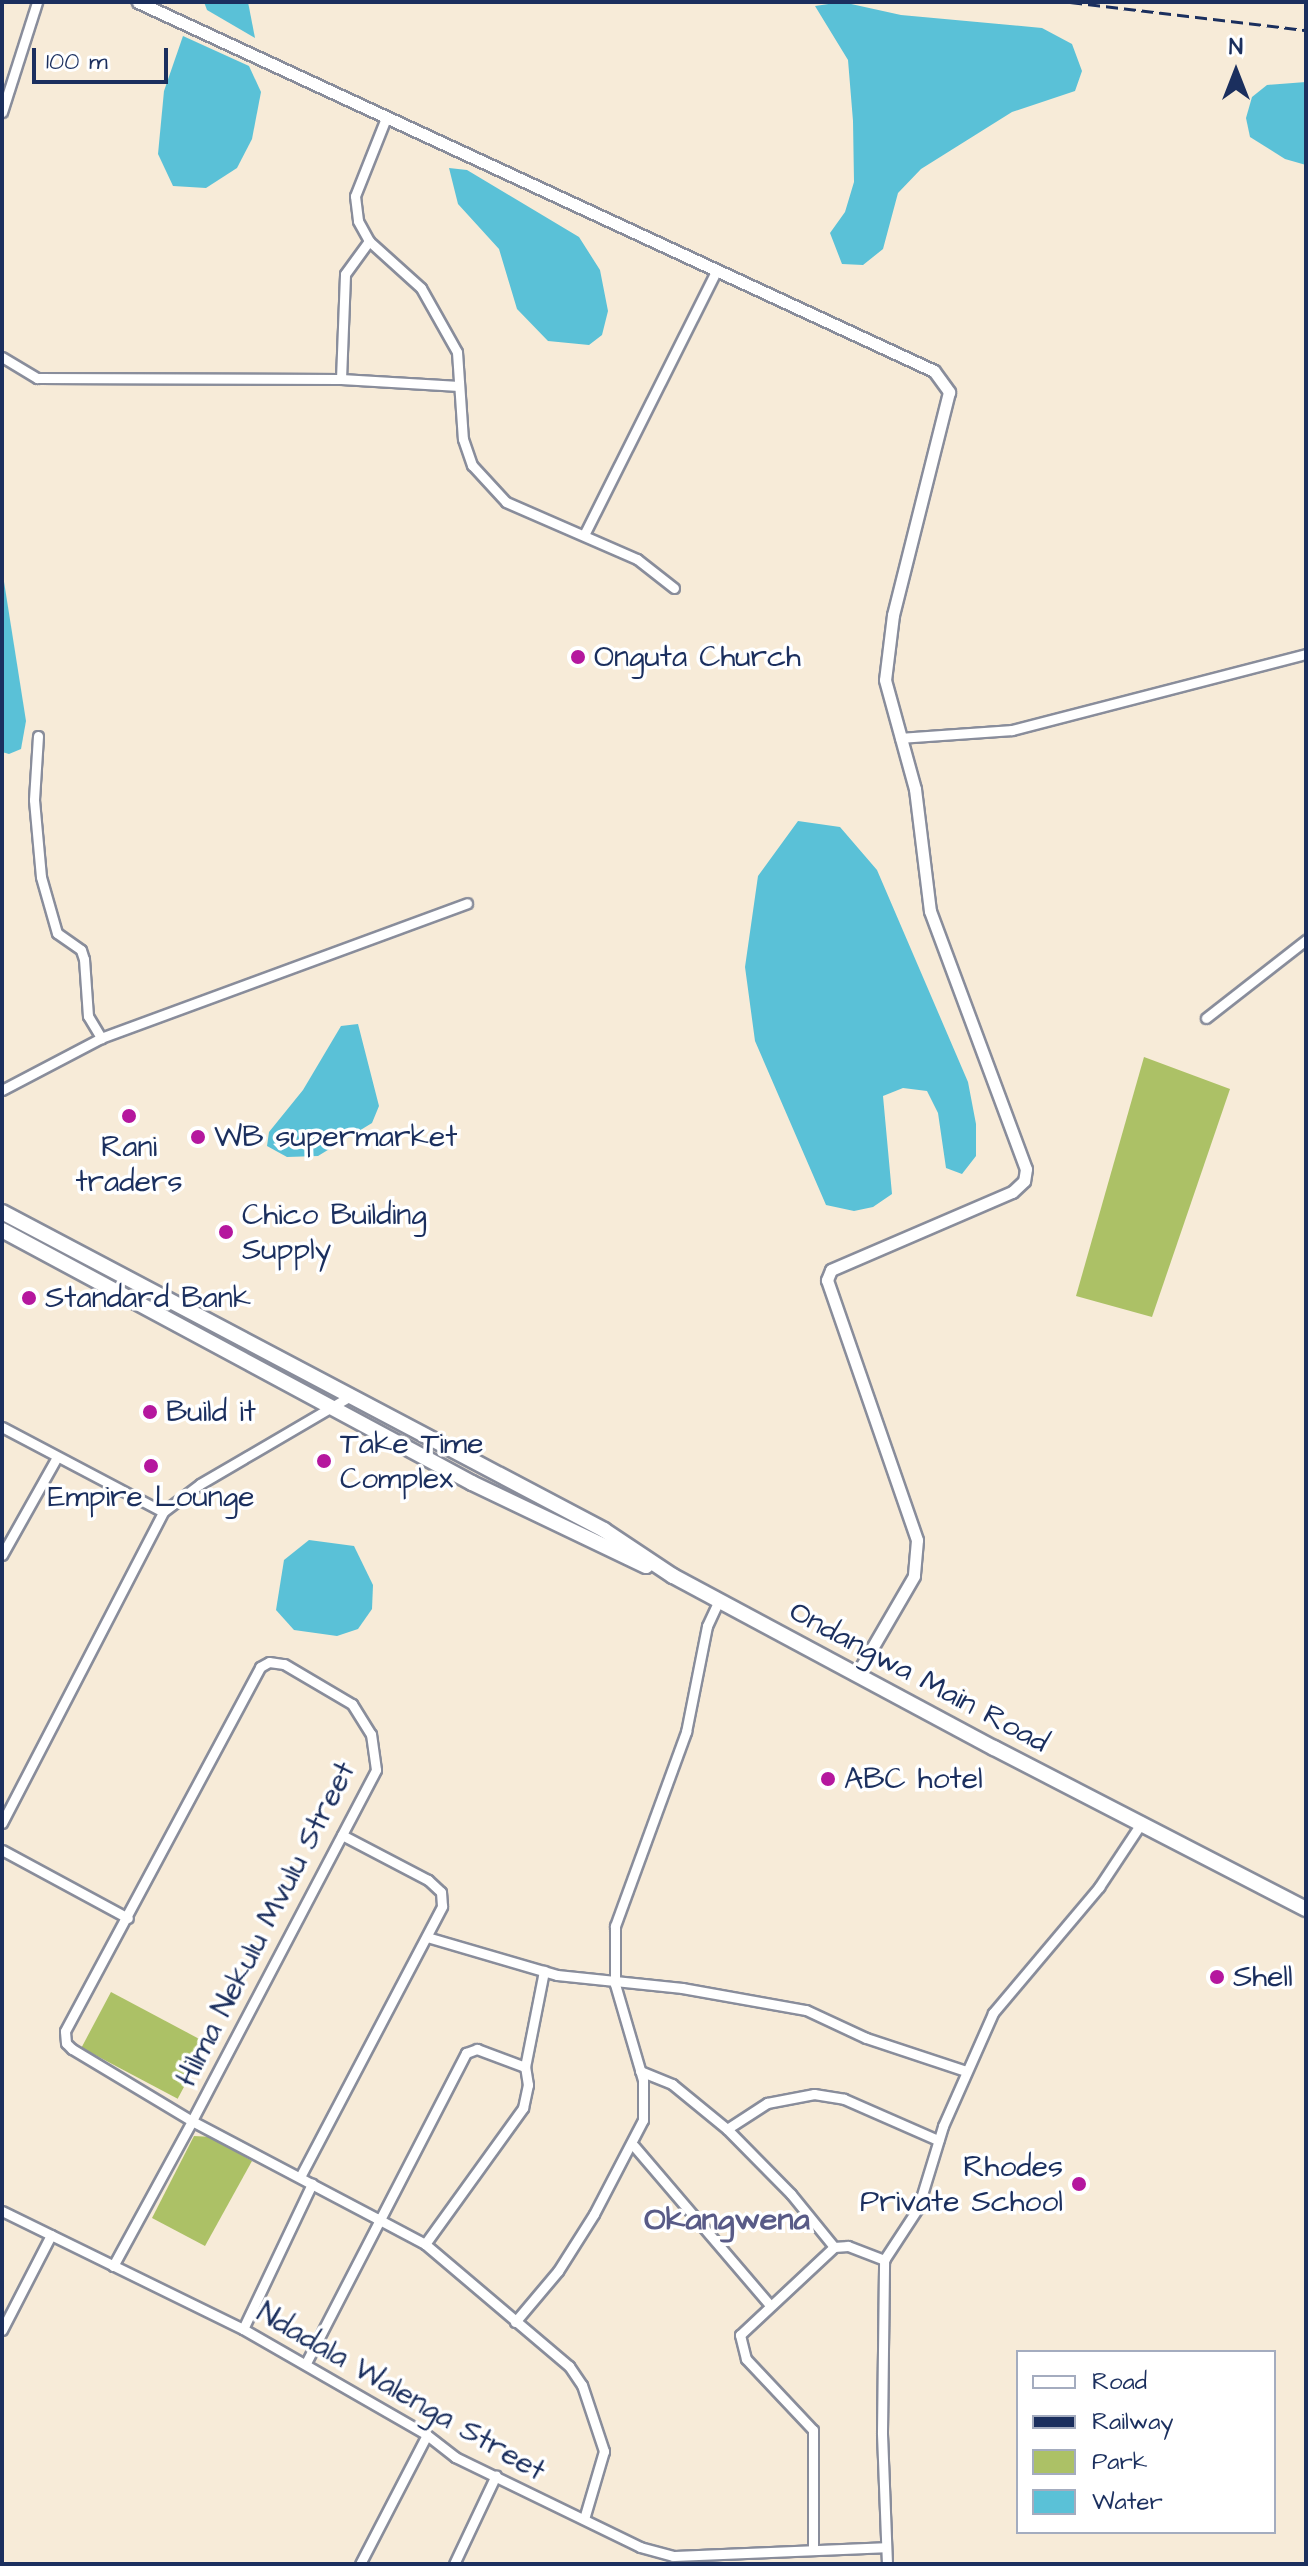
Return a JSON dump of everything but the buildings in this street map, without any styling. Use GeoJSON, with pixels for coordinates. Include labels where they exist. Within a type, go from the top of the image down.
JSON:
{"type":"FeatureCollection","features":[{"type":"Feature","properties":{"kind":"main road","name":"Ondangwa Main Road"},"geometry":{"type":"LineString","coordinates":[[2,1212],[604,1530],[673,1576]]}},
{"type":"Feature","properties":{"kind":"main road","name":"Ondangwa Main Road"},"geometry":{"type":"LineString","coordinates":[[2,1230],[472,1483],[673,1576],[1306,1909]]}},
{"type":"Feature","properties":{"kind":"main road"},"geometry":{"type":"LineString","coordinates":[[77,1270],[84,1254]]}},
{"type":"Feature","properties":{"kind":"street"},"geometry":{"type":"LineString","coordinates":[[2,112],[37,2]]}},
{"type":"Feature","properties":{"kind":"street"},"geometry":{"type":"LineString","coordinates":[[138,2],[934,371],[949,392],[886,662],[885,680],[915,789],[930,911],[1026,1169],[1024,1181],[1012,1192],[831,1270],[827,1280],[917,1540],[914,1576],[857,1674]]}},
{"type":"Feature","properties":{"kind":"street"},"geometry":{"type":"LineString","coordinates":[[386,118],[355,196],[358,221],[369,241],[421,288],[457,352],[463,439],[472,465],[506,502],[584,535],[660,573],[674,588]]}},
{"type":"Feature","properties":{"kind":"street"},"geometry":{"type":"LineString","coordinates":[[341,379],[345,274],[369,241]]}},
{"type":"Feature","properties":{"kind":"street"},"geometry":{"type":"LineString","coordinates":[[584,535],[717,269]]}},
{"type":"Feature","properties":{"kind":"street"},"geometry":{"type":"LineString","coordinates":[[2,357],[37,378],[341,379],[459,386]]}},
{"type":"Feature","properties":{"kind":"street"},"geometry":{"type":"LineString","coordinates":[[900,738],[1012,730],[1306,654]]}},
{"type":"Feature","properties":{"kind":"street"},"geometry":{"type":"LineString","coordinates":[[38,736],[34,800],[41,877],[57,933],[81,950],[88,1016],[101,1038]]}},
{"type":"Feature","properties":{"kind":"street"},"geometry":{"type":"LineString","coordinates":[[2,1090],[101,1038],[350,950],[467,903]]}},
{"type":"Feature","properties":{"kind":"street"},"geometry":{"type":"LineString","coordinates":[[1206,1018],[1306,940]]}},
{"type":"Feature","properties":{"kind":"street"},"geometry":{"type":"LineString","coordinates":[[2,1823],[163,1512],[200,1484],[349,1397]]}},
{"type":"Feature","properties":{"kind":"street"},"geometry":{"type":"LineString","coordinates":[[2,1427],[163,1512]]}},
{"type":"Feature","properties":{"kind":"street"},"geometry":{"type":"LineString","coordinates":[[2,1555],[57,1457]]}},
{"type":"Feature","properties":{"kind":"street"},"geometry":{"type":"LineString","coordinates":[[515,2322],[558,2271],[634,2146],[643,2120],[640,2071],[615,1984],[615,1926],[682,1745],[707,1626],[719,1600]]}},
{"type":"Feature","properties":{"kind":"street","name":"Hilma Nekulu Mvulu Street"},"geometry":{"type":"LineString","coordinates":[[113,2266],[376,1770],[371,1734],[352,1704],[333,1689],[269,1662],[260,1667],[128,1918]]}},
{"type":"Feature","properties":{"kind":"street"},"geometry":{"type":"LineString","coordinates":[[887,2564],[884,2260],[918,2208],[938,2140],[993,2013],[1099,1887],[1142,1822]]}},
{"type":"Feature","properties":{"kind":"street"},"geometry":{"type":"LineString","coordinates":[[300,2177],[442,1906],[441,1892],[342,1835]]}},
{"type":"Feature","properties":{"kind":"street"},"geometry":{"type":"LineString","coordinates":[[2,1850],[128,1918],[67,2026],[66,2043],[192,2121],[425,2244],[569,2366],[598,2422],[603,2463],[584,2519]]}},
{"type":"Feature","properties":{"kind":"street"},"geometry":{"type":"LineString","coordinates":[[427,1937],[544,1971],[615,1984],[682,1988],[806,2010],[866,2038],[966,2071]]}},
{"type":"Feature","properties":{"kind":"street"},"geometry":{"type":"LineString","coordinates":[[425,2244],[523,2108],[528,2085],[525,2067],[544,1971]]}},
{"type":"Feature","properties":{"kind":"street"},"geometry":{"type":"LineString","coordinates":[[306,2363],[376,2218],[466,2053],[477,2049],[525,2067]]}},
{"type":"Feature","properties":{"kind":"street"},"geometry":{"type":"LineString","coordinates":[[640,2071],[672,2084],[727,2129],[791,2194],[834,2247]]}},
{"type":"Feature","properties":{"kind":"street"},"geometry":{"type":"LineString","coordinates":[[727,2129],[778,2099],[814,2094],[844,2099],[938,2140]]}},
{"type":"Feature","properties":{"kind":"street"},"geometry":{"type":"LineString","coordinates":[[634,2146],[770,2305]]}},
{"type":"Feature","properties":{"kind":"street"},"geometry":{"type":"LineString","coordinates":[[243,2329],[312,2184]]}},
{"type":"Feature","properties":{"kind":"street","name":"Ndadala Walenga Street"},"geometry":{"type":"LineString","coordinates":[[2,2211],[243,2329],[427,2435],[455,2457],[640,2547],[673,2556],[886,2547]]}},
{"type":"Feature","properties":{"kind":"street"},"geometry":{"type":"LineString","coordinates":[[2,2330],[51,2235]]}},
{"type":"Feature","properties":{"kind":"street"},"geometry":{"type":"LineString","coordinates":[[813,2550],[813,2430],[741,2350],[743,2330],[834,2247],[848,2246],[884,2260]]}},
{"type":"Feature","properties":{"kind":"street"},"geometry":{"type":"LineString","coordinates":[[360,2564],[427,2435]]}},
{"type":"Feature","properties":{"kind":"street"},"geometry":{"type":"LineString","coordinates":[[454,2564],[496,2475]]}},
{"type":"Feature","properties":{"kind":"green space"},"geometry":{"type":"Polygon","coordinates":[[[1144,1057],[1230,1089],[1152,1317],[1076,1296],[1144,1057]]]}},
{"type":"Feature","properties":{"kind":"green space"},"geometry":{"type":"Polygon","coordinates":[[[111,1992],[207,2043],[178,2099],[81,2048],[111,1992]]]}},
{"type":"Feature","properties":{"kind":"green space"},"geometry":{"type":"Polygon","coordinates":[[[194,2136],[212,2137],[252,2161],[205,2246],[152,2218],[194,2136]]]}},
{"type":"Feature","properties":{"kind":"water"},"geometry":{"type":"Polygon","coordinates":[[[204,2],[248,2],[255,38],[207,10],[204,2]]]}},
{"type":"Feature","properties":{"kind":"water"},"geometry":{"type":"Polygon","coordinates":[[[842,2],[901,15],[1042,28],[1072,44],[1082,71],[1075,91],[1012,112],[921,169],[898,193],[883,249],[863,265],[842,264],[830,233],[845,212],[854,182],[853,121],[848,60],[815,6],[842,2]]]}},
{"type":"Feature","properties":{"kind":"water"},"geometry":{"type":"Polygon","coordinates":[[[183,36],[249,66],[261,92],[252,139],[237,168],[206,188],[173,186],[158,154],[164,91],[183,36]]]}},
{"type":"Feature","properties":{"kind":"water"},"geometry":{"type":"Polygon","coordinates":[[[1306,82],[1306,165],[1285,159],[1250,137],[1246,118],[1252,97],[1267,85],[1306,82]]]}},
{"type":"Feature","properties":{"kind":"water"},"geometry":{"type":"Polygon","coordinates":[[[449,168],[467,170],[579,237],[600,270],[608,311],[602,335],[589,345],[548,341],[517,309],[499,249],[458,204],[449,168]]]}},
{"type":"Feature","properties":{"kind":"water"},"geometry":{"type":"Polygon","coordinates":[[[2,569],[26,721],[21,749],[9,754],[2,752],[2,569]]]}},
{"type":"Feature","properties":{"kind":"water"},"geometry":{"type":"Polygon","coordinates":[[[798,821],[840,827],[877,870],[968,1082],[976,1124],[976,1156],[962,1174],[946,1168],[938,1113],[927,1091],[903,1088],[883,1096],[892,1194],[873,1207],[854,1211],[826,1205],[755,1041],[745,967],[758,876],[798,821]]]}},
{"type":"Feature","properties":{"kind":"water"},"geometry":{"type":"Polygon","coordinates":[[[358,1024],[379,1106],[372,1123],[318,1156],[287,1157],[267,1146],[269,1132],[303,1090],[341,1026],[358,1024]]]}},
{"type":"Feature","properties":{"kind":"water"},"geometry":{"type":"Polygon","coordinates":[[[309,1540],[354,1546],[373,1585],[372,1609],[358,1629],[337,1636],[294,1630],[276,1610],[284,1560],[309,1540]]]}},
{"type":"Feature","properties":{"kind":"railway"},"geometry":{"type":"LineString","coordinates":[[1070,2],[1306,30]]}},
{"type":"Feature","properties":{"kind":"place","name":"Onguta Church"},"geometry":{"type":"Point","coordinates":[578,657]}},
{"type":"Feature","properties":{"kind":"place","name":"Rani traders"},"geometry":{"type":"Point","coordinates":[129,1116]}},
{"type":"Feature","properties":{"kind":"place","name":"WB supermarket"},"geometry":{"type":"Point","coordinates":[198,1137]}},
{"type":"Feature","properties":{"kind":"place","name":"Chico Building Supply"},"geometry":{"type":"Point","coordinates":[226,1232]}},
{"type":"Feature","properties":{"kind":"place","name":"Standard Bank"},"geometry":{"type":"Point","coordinates":[29,1298]}},
{"type":"Feature","properties":{"kind":"place","name":"Build it"},"geometry":{"type":"Point","coordinates":[150,1412]}},
{"type":"Feature","properties":{"kind":"place","name":"Take Time Complex"},"geometry":{"type":"Point","coordinates":[324,1461]}},
{"type":"Feature","properties":{"kind":"place","name":"Empire Lounge"},"geometry":{"type":"Point","coordinates":[151,1466]}},
{"type":"Feature","properties":{"kind":"place","name":"ABC hotel"},"geometry":{"type":"Point","coordinates":[828,1779]}},
{"type":"Feature","properties":{"kind":"place","name":"Shell"},"geometry":{"type":"Point","coordinates":[1217,1977]}},
{"type":"Feature","properties":{"kind":"place","name":"Rhodes Private School"},"geometry":{"type":"Point","coordinates":[1079,2184]}},
{"type":"Feature","properties":{"kind":"district","name":"Okangwena"},"geometry":{"type":"Point","coordinates":[727,2220]}}]}
